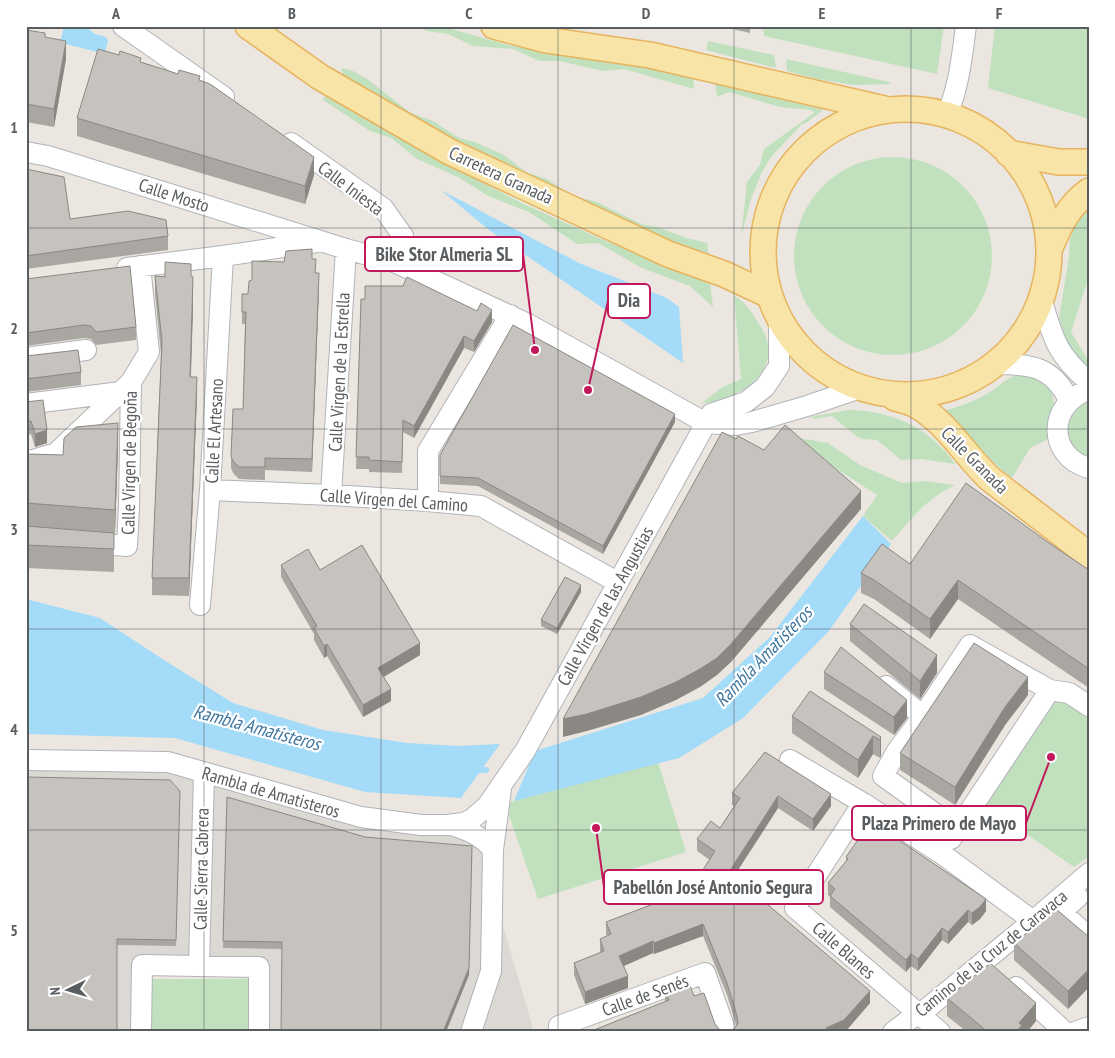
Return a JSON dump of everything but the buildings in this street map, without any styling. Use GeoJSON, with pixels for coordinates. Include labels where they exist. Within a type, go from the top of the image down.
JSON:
{"type":"FeatureCollection","features":[{"type":"Feature","properties":{"kind":"main road","name":"Carretera Granada"},"geometry":{"type":"LineString","coordinates":[[248,26],[320,77],[450,152],[668,254],[724,274],[769,295]]}},
{"type":"Feature","properties":{"kind":"main road"},"geometry":{"type":"LineString","coordinates":[[494,26],[546,40],[650,55],[888,110]]}},
{"type":"Feature","properties":{"kind":"main road"},"geometry":{"type":"LineString","coordinates":[[905,108],[926,110],[967,122],[986,133],[1008,152],[1029,180],[1039,199],[1047,229],[1048,252],[1045,284],[1030,324],[1018,341],[995,364],[968,382],[948,390],[928,394],[906,396],[870,391],[832,375],[809,358],[794,342],[780,320],[769,295],[763,264],[763,242],[772,200],[781,181],[793,163],[824,134],[843,123],[862,115],[888,110],[905,108]]}},
{"type":"Feature","properties":{"kind":"main road"},"geometry":{"type":"LineString","coordinates":[[1008,152],[1059,162],[1089,162]]}},
{"type":"Feature","properties":{"kind":"main road"},"geometry":{"type":"LineString","coordinates":[[1048,252],[1057,230],[1068,212],[1077,200],[1089,191]]}},
{"type":"Feature","properties":{"kind":"main road","name":"Calle Granada"},"geometry":{"type":"LineString","coordinates":[[870,391],[914,404],[930,415],[989,478],[1089,555]]}},
{"type":"Feature","properties":{"kind":"street"},"geometry":{"type":"LineString","coordinates":[[124,26],[237,106]]}},
{"type":"Feature","properties":{"kind":"street"},"geometry":{"type":"LineString","coordinates":[[947,115],[955,97],[961,69],[966,26]]}},
{"type":"Feature","properties":{"kind":"street","name":"Calle Iniesta"},"geometry":{"type":"LineString","coordinates":[[277,134],[383,208],[403,236],[394,262]]}},
{"type":"Feature","properties":{"kind":"street","name":"Calle Mosto"},"geometry":{"type":"LineString","coordinates":[[26,152],[57,158],[346,250],[394,262],[510,315],[706,422]]}},
{"type":"Feature","properties":{"kind":"street"},"geometry":{"type":"LineString","coordinates":[[111,270],[223,256],[320,241]]}},
{"type":"Feature","properties":{"kind":"street","name":"Calle Virgen de la Estrella"},"geometry":{"type":"LineString","coordinates":[[331,495],[346,250]]}},
{"type":"Feature","properties":{"kind":"street","name":"Calle El Artesano"},"geometry":{"type":"LineString","coordinates":[[200,605],[210,490],[223,256]]}},
{"type":"Feature","properties":{"kind":"street","name":"Calle Virgen de Begoña"},"geometry":{"type":"LineString","coordinates":[[72,542],[127,546],[126,387],[149,352],[140,266]]}},
{"type":"Feature","properties":{"kind":"street"},"geometry":{"type":"LineString","coordinates":[[1041,298],[1056,344],[1069,364],[1089,382]]}},
{"type":"Feature","properties":{"kind":"street"},"geometry":{"type":"LineString","coordinates":[[428,501],[428,451],[510,315]]}},
{"type":"Feature","properties":{"kind":"street"},"geometry":{"type":"LineString","coordinates":[[780,320],[780,366],[765,386],[746,402],[711,414],[706,422],[736,425],[752,422],[870,391]]}},
{"type":"Feature","properties":{"kind":"street"},"geometry":{"type":"LineString","coordinates":[[26,358],[86,350]]}},
{"type":"Feature","properties":{"kind":"street"},"geometry":{"type":"LineString","coordinates":[[995,364],[1021,364],[1041,369],[1055,378],[1069,400]]}},
{"type":"Feature","properties":{"kind":"street"},"geometry":{"type":"LineString","coordinates":[[26,404],[126,387]]}},
{"type":"Feature","properties":{"kind":"street"},"geometry":{"type":"LineString","coordinates":[[26,462],[56,453],[126,387]]}},
{"type":"Feature","properties":{"kind":"street"},"geometry":{"type":"LineString","coordinates":[[1089,390],[1079,393],[1069,400],[1062,410],[1058,421],[1057,433],[1060,445],[1067,455],[1076,463],[1089,468]]}},
{"type":"Feature","properties":{"kind":"street","name":"Calle Virgen de las Angustias"},"geometry":{"type":"LineString","coordinates":[[501,787],[531,741],[706,422]]}},
{"type":"Feature","properties":{"kind":"street","name":"Calle Virgen del Camino"},"geometry":{"type":"LineString","coordinates":[[210,490],[331,495],[481,506],[617,582]]}},
{"type":"Feature","properties":{"kind":"street"},"geometry":{"type":"LineString","coordinates":[[958,830],[883,776],[889,746],[923,716],[946,664],[970,645],[1050,690],[1069,692],[1089,706]]}},
{"type":"Feature","properties":{"kind":"street"},"geometry":{"type":"LineString","coordinates":[[872,675],[923,716]]}},
{"type":"Feature","properties":{"kind":"street"},"geometry":{"type":"LineString","coordinates":[[942,854],[1050,690]]}},
{"type":"Feature","properties":{"kind":"street","name":"Rambla de Amatisteros"},"geometry":{"type":"LineString","coordinates":[[26,760],[159,761],[361,817],[421,825],[451,825],[464,822],[479,813],[493,800],[501,787]]}},
{"type":"Feature","properties":{"kind":"street"},"geometry":{"type":"LineString","coordinates":[[790,760],[864,803],[942,854],[1034,921]]}},
{"type":"Feature","properties":{"kind":"street","name":"Calle Sierra Cabrera"},"geometry":{"type":"LineString","coordinates":[[199,965],[204,772]]}},
{"type":"Feature","properties":{"kind":"street"},"geometry":{"type":"LineString","coordinates":[[471,1032],[491,971],[493,850],[501,787]]}},
{"type":"Feature","properties":{"kind":"street","name":"Calle Blanes"},"geometry":{"type":"LineString","coordinates":[[864,803],[795,908],[919,1015]]}},
{"type":"Feature","properties":{"kind":"street"},"geometry":{"type":"LineString","coordinates":[[451,825],[479,836],[493,850]]}},
{"type":"Feature","properties":{"kind":"street","name":"Camino de la Cruz de Caravaca"},"geometry":{"type":"LineString","coordinates":[[893,1032],[912,1017],[919,1015],[1034,921],[1089,873]]}},
{"type":"Feature","properties":{"kind":"street"},"geometry":{"type":"LineString","coordinates":[[1089,888],[1061,912],[1089,937]]}},
{"type":"Feature","properties":{"kind":"street"},"geometry":{"type":"LineString","coordinates":[[986,959],[1065,1032]]}},
{"type":"Feature","properties":{"kind":"street"},"geometry":{"type":"LineString","coordinates":[[141,1032],[142,965],[259,967],[259,1032]]}},
{"type":"Feature","properties":{"kind":"street","name":"Calle de Senés"},"geometry":{"type":"LineString","coordinates":[[559,1032],[559,1026],[705,972],[726,1032]]}},
{"type":"Feature","properties":{"kind":"street"},"geometry":{"type":"LineString","coordinates":[[919,1015],[940,1032]]}},
{"type":"Feature","properties":{"kind":"street"},"geometry":{"type":"LineString","coordinates":[[1075,1032],[1089,1026]]}},
{"type":"Feature","properties":{"kind":"shaded area"},"geometry":{"type":"Polygon","coordinates":[[[26,768],[168,771],[369,828],[478,839],[534,1032],[256,1032],[255,965],[138,958],[137,1032],[26,1032],[26,768]]]}},
{"type":"Feature","properties":{"kind":"green space"},"geometry":{"type":"Polygon","coordinates":[[[417,26],[441,26],[512,46],[564,56],[693,75],[694,89],[624,69],[603,71],[559,61],[539,61],[513,49],[473,46],[448,34],[427,31],[417,26]]]}},
{"type":"Feature","properties":{"kind":"green space"},"geometry":{"type":"Polygon","coordinates":[[[763,26],[944,26],[937,74],[764,36],[763,26]]]}},
{"type":"Feature","properties":{"kind":"green space"},"geometry":{"type":"Polygon","coordinates":[[[995,26],[1089,26],[1089,119],[988,88],[995,26]]]}},
{"type":"Feature","properties":{"kind":"green space"},"geometry":{"type":"Polygon","coordinates":[[[708,41],[774,55],[776,68],[706,50],[708,41]]]}},
{"type":"Feature","properties":{"kind":"green space"},"geometry":{"type":"Polygon","coordinates":[[[786,59],[891,84],[854,85],[822,80],[787,71],[786,59]]]}},
{"type":"Feature","properties":{"kind":"green space"},"geometry":{"type":"Polygon","coordinates":[[[342,68],[353,71],[367,79],[411,113],[433,121],[459,138],[475,142],[504,155],[526,172],[547,179],[571,195],[597,202],[641,224],[657,227],[707,243],[709,257],[583,203],[487,157],[425,124],[343,76],[342,68]]]}},
{"type":"Feature","properties":{"kind":"green space"},"geometry":{"type":"Polygon","coordinates":[[[715,81],[823,110],[802,124],[771,157],[761,174],[751,199],[741,237],[747,182],[760,165],[764,149],[814,113],[811,110],[780,107],[729,92],[717,97],[715,81]]]}},
{"type":"Feature","properties":{"kind":"green space"},"geometry":{"type":"Polygon","coordinates":[[[326,94],[431,156],[526,205],[601,239],[683,273],[710,282],[713,307],[690,286],[642,268],[598,243],[577,244],[529,212],[488,196],[458,177],[417,159],[391,138],[370,131],[323,100],[326,94]]]}},
{"type":"Feature","properties":{"kind":"green space"},"geometry":{"type":"Polygon","coordinates":[[[893,157],[922,161],[940,169],[956,179],[970,193],[988,227],[992,256],[988,285],[980,303],[970,319],[956,333],[922,351],[893,355],[864,351],[846,343],[830,333],[816,319],[798,285],[794,256],[798,227],[806,209],[816,193],[830,179],[864,161],[893,157]]]}},
{"type":"Feature","properties":{"kind":"green space"},"geometry":{"type":"Polygon","coordinates":[[[1089,208],[1089,276],[1071,332],[1089,362],[1089,370],[1066,344],[1059,318],[1070,239],[1075,226],[1089,208]]]}},
{"type":"Feature","properties":{"kind":"green space"},"geometry":{"type":"Polygon","coordinates":[[[734,296],[748,308],[767,340],[768,354],[765,368],[757,379],[745,389],[732,396],[701,404],[721,388],[741,379],[734,296]]]}},
{"type":"Feature","properties":{"kind":"green space"},"geometry":{"type":"Polygon","coordinates":[[[1021,375],[1037,377],[1049,386],[1054,403],[1048,419],[1048,439],[1030,448],[1012,478],[989,459],[946,410],[975,400],[1008,379],[1021,375]]]}},
{"type":"Feature","properties":{"kind":"green space"},"geometry":{"type":"Polygon","coordinates":[[[1089,398],[1089,460],[1072,446],[1066,433],[1066,426],[1070,412],[1089,398]]]}},
{"type":"Feature","properties":{"kind":"green space"},"geometry":{"type":"Polygon","coordinates":[[[848,410],[879,413],[909,423],[934,440],[955,464],[921,459],[901,460],[877,440],[863,439],[856,436],[832,416],[815,419],[810,417],[848,410]]]}},
{"type":"Feature","properties":{"kind":"green space"},"geometry":{"type":"Polygon","coordinates":[[[799,438],[828,443],[860,465],[902,483],[924,481],[955,485],[927,503],[892,541],[863,516],[877,495],[792,440],[799,438]]]}},
{"type":"Feature","properties":{"kind":"green space"},"geometry":{"type":"Polygon","coordinates":[[[1054,695],[1089,709],[1089,856],[1074,867],[983,804],[1054,695]]]}},
{"type":"Feature","properties":{"kind":"green space"},"geometry":{"type":"Polygon","coordinates":[[[655,752],[686,852],[538,899],[505,804],[655,752]]]}},
{"type":"Feature","properties":{"kind":"green space"},"geometry":{"type":"Polygon","coordinates":[[[150,979],[252,979],[251,1032],[149,1032],[150,979]]]}},
{"type":"Feature","properties":{"kind":"water"},"geometry":{"type":"Polygon","coordinates":[[[64,26],[85,26],[95,34],[106,37],[108,41],[105,52],[101,53],[62,43],[64,26]]]}},
{"type":"Feature","properties":{"kind":"water"},"geometry":{"type":"Polygon","coordinates":[[[441,190],[579,263],[667,298],[679,307],[683,363],[489,230],[441,190]]]}},
{"type":"Feature","properties":{"kind":"water"},"geometry":{"type":"Polygon","coordinates":[[[863,516],[891,544],[828,632],[743,718],[679,758],[514,801],[535,751],[703,698],[770,637],[863,516]]]}},
{"type":"Feature","properties":{"kind":"water"},"geometry":{"type":"Polygon","coordinates":[[[26,599],[100,618],[233,703],[323,730],[407,743],[458,746],[500,744],[461,798],[365,792],[175,738],[26,734],[26,599]]]}},
{"type":"Feature","properties":{"kind":"waterway","name":"Rambla Amatisteros"},"geometry":{"type":"LineString","coordinates":[[474,770],[486,770]]}},
{"type":"Feature","properties":{"kind":"place","name":"Bike Stor Almeria SL"},"geometry":{"type":"Point","coordinates":[535,350]}},
{"type":"Feature","properties":{"kind":"place","name":"Dia"},"geometry":{"type":"Point","coordinates":[588,390]}},
{"type":"Feature","properties":{"kind":"place","name":"Plaza Primero de Mayo"},"geometry":{"type":"Point","coordinates":[1051,757]}},
{"type":"Feature","properties":{"kind":"place","name":"Pabellón José Antonio Segura"},"geometry":{"type":"Point","coordinates":[596,828]}}]}
